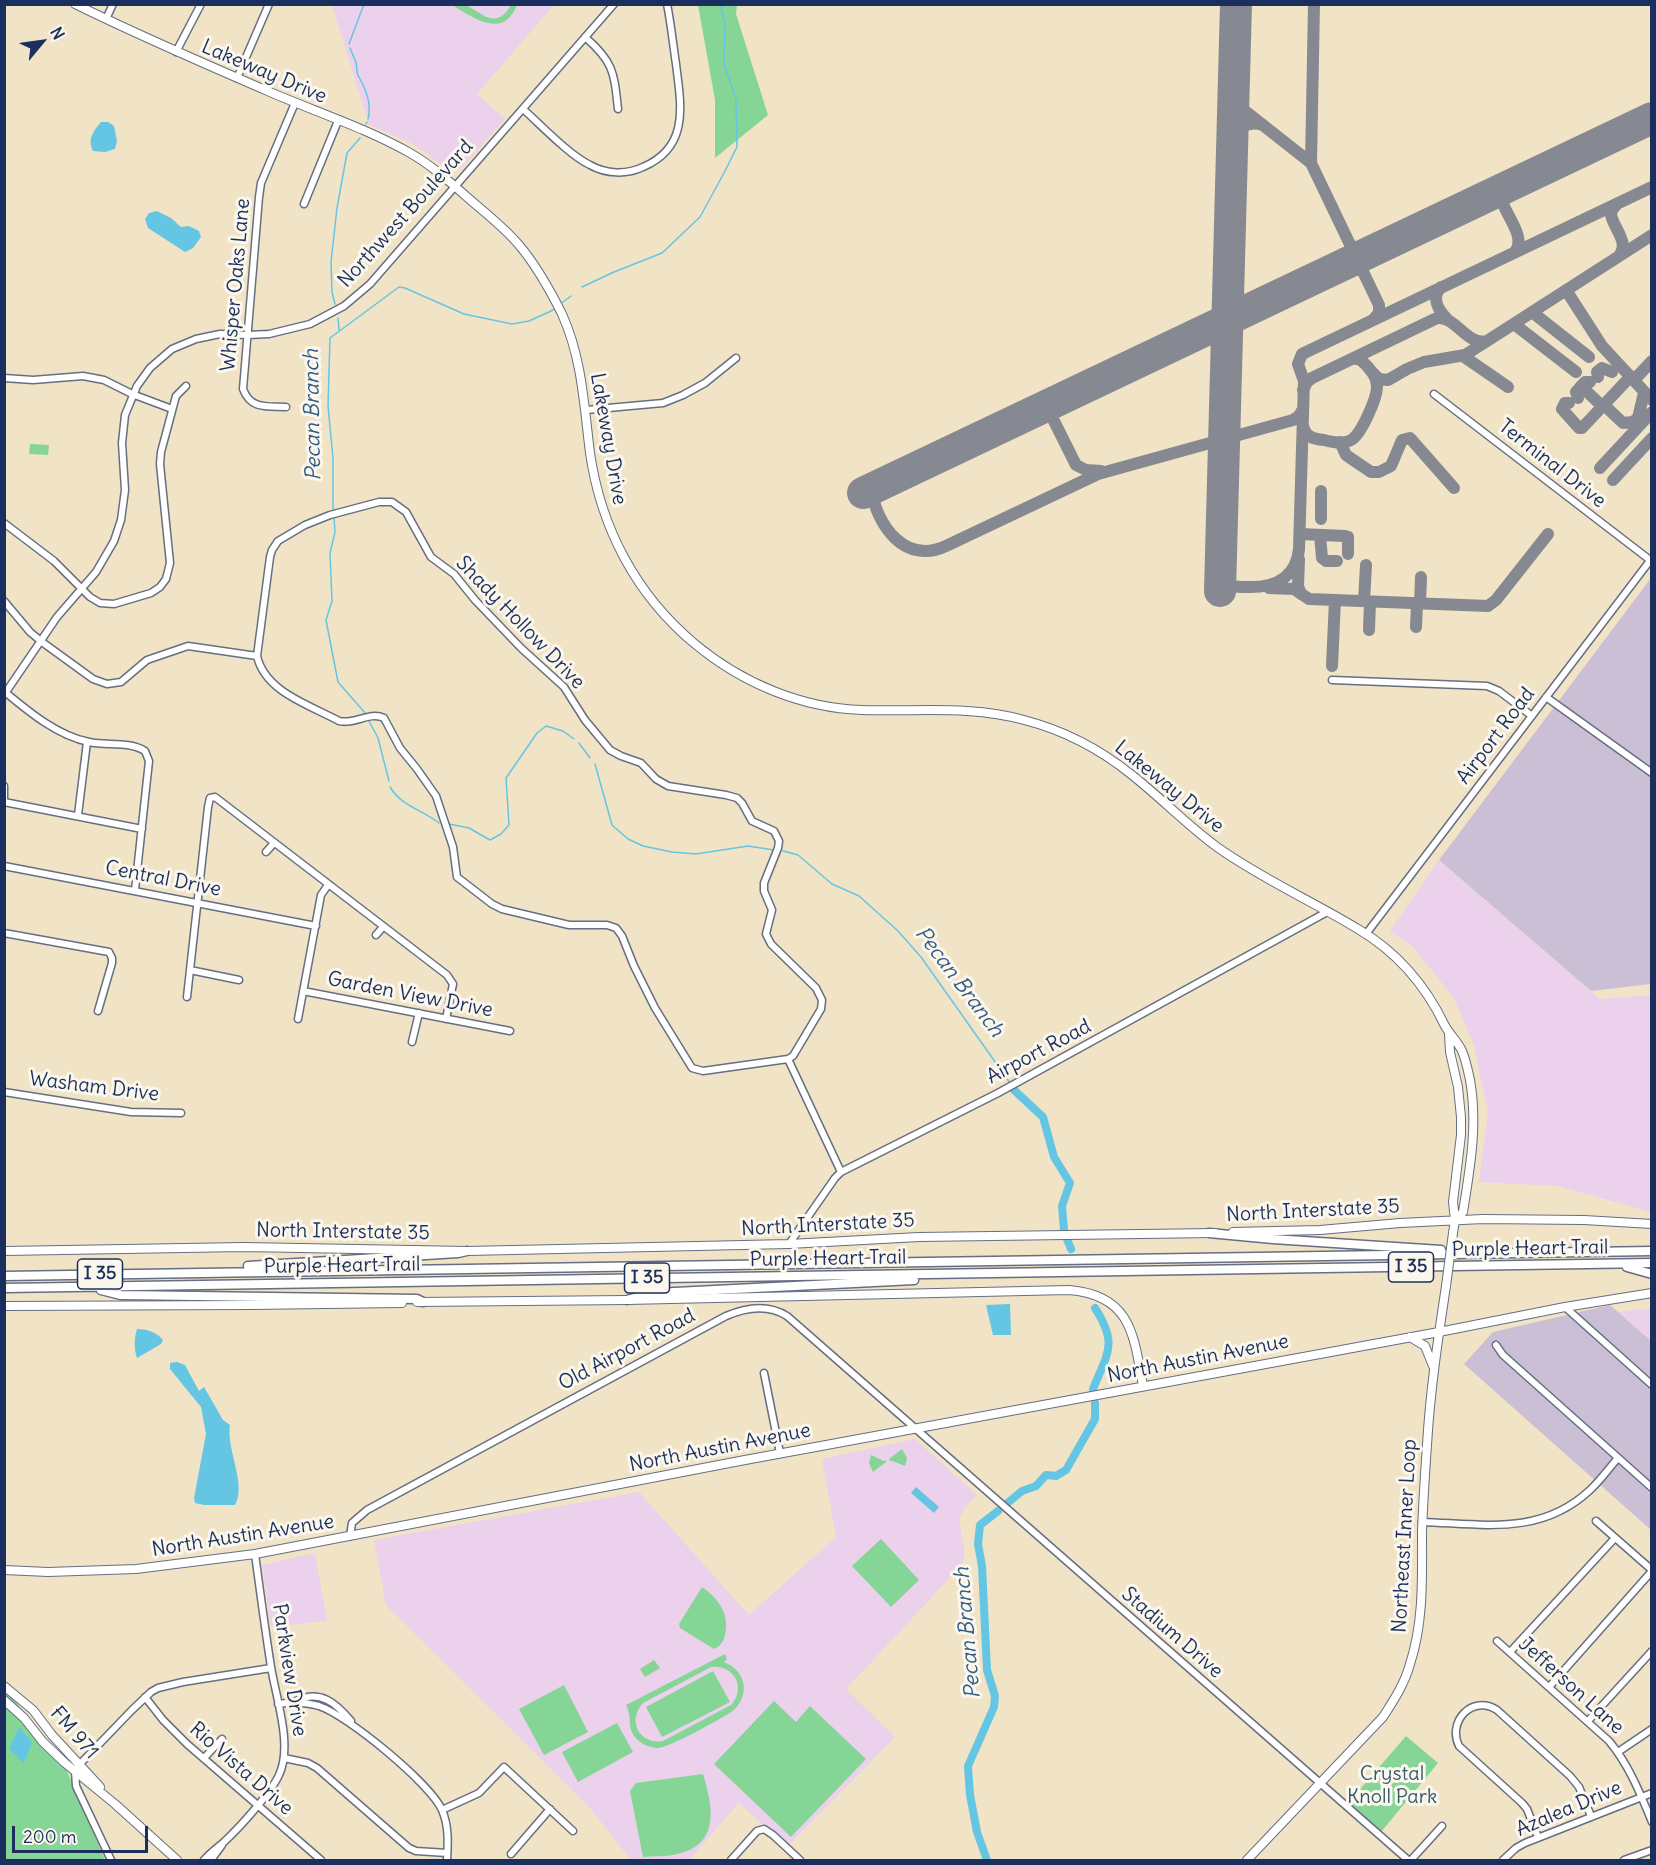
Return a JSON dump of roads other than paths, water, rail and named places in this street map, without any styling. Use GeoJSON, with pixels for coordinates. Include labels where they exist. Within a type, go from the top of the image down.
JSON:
{"type":"FeatureCollection","features":[{"type":"Feature","properties":{"kind":"highway"},"geometry":{"type":"LineString","coordinates":[[1209,1233],[1438,1249],[1477,1254]]}},
{"type":"Feature","properties":{"kind":"highway"},"geometry":{"type":"LineString","coordinates":[[195,1272],[204,1268],[459,1254],[467,1251]]}},
{"type":"Feature","properties":{"kind":"highway","name":"Purple Heart Trail"},"geometry":{"type":"LineString","coordinates":[[4,1276],[1652,1251]]}},
{"type":"Feature","properties":{"kind":"highway","name":"Purple Heart Trail"},"geometry":{"type":"LineString","coordinates":[[4,1288],[1652,1263]]}},
{"type":"Feature","properties":{"kind":"highway"},"geometry":{"type":"LineString","coordinates":[[1618,1264],[1652,1274]]}},
{"type":"Feature","properties":{"kind":"highway"},"geometry":{"type":"LineString","coordinates":[[627,1300],[655,1293],[959,1277],[971,1274]]}},
{"type":"Feature","properties":{"kind":"highway"},"geometry":{"type":"LineString","coordinates":[[88,1287],[121,1295],[417,1299],[423,1302]]}},
{"type":"Feature","properties":{"kind":"main road","name":"Lakeway Drive"},"geometry":{"type":"LineString","coordinates":[[75,4],[176,52],[406,152],[432,168],[517,242],[554,298],[563,316],[580,370],[595,482],[604,513],[619,548],[632,572],[660,612],[687,638],[723,665],[750,681],[801,701],[855,710],[983,711],[1023,719],[1055,730],[1108,757],[1238,862],[1366,934],[1396,957],[1418,980],[1435,1005],[1449,1034],[1461,1047],[1466,1063],[1473,1105],[1472,1152],[1463,1212],[1455,1220]]}},
{"type":"Feature","properties":{"kind":"main road","name":"Lakeway Drive"},"geometry":{"type":"LineString","coordinates":[[1439,1332],[1455,1220],[1453,1202],[1461,1117],[1449,1034]]}},
{"type":"Feature","properties":{"kind":"main road"},"geometry":{"type":"LineString","coordinates":[[1465,1203],[1473,1214],[1483,1219]]}},
{"type":"Feature","properties":{"kind":"main road","name":"North Interstate 35"},"geometry":{"type":"LineString","coordinates":[[4,1251],[244,1247],[467,1251],[789,1244],[940,1237],[1320,1230],[1483,1219],[1584,1220],[1652,1224]]}},
{"type":"Feature","properties":{"kind":"main road"},"geometry":{"type":"LineString","coordinates":[[4,1306],[627,1300],[1087,1291],[1103,1298],[1125,1318],[1134,1340],[1143,1386]]}},
{"type":"Feature","properties":{"kind":"main road"},"geometry":{"type":"LineString","coordinates":[[1439,1332],[1565,1307],[1652,1293]]}},
{"type":"Feature","properties":{"kind":"main road","name":"North Austin Avenue"},"geometry":{"type":"LineString","coordinates":[[4,1570],[48,1572],[136,1569],[255,1554],[780,1453],[1439,1332]]}},
{"type":"Feature","properties":{"kind":"main road","name":"Northeast Inner Loop"},"geometry":{"type":"LineString","coordinates":[[1247,1860],[1383,1717],[1398,1694],[1410,1666],[1418,1635],[1421,1607],[1422,1522],[1427,1444],[1439,1332]]}},
{"type":"Feature","properties":{"kind":"main road"},"geometry":{"type":"LineString","coordinates":[[1409,1337],[1425,1346],[1434,1369]]}},
{"type":"Feature","properties":{"kind":"main road","name":"FM 971"},"geometry":{"type":"LineString","coordinates":[[4,1686],[33,1710],[77,1768]]}},
{"type":"Feature","properties":{"kind":"main road","name":"FM 971"},"geometry":{"type":"LineString","coordinates":[[4,1700],[24,1718],[43,1742],[77,1768],[177,1860]]}},
{"type":"Feature","properties":{"kind":"street"},"geometry":{"type":"LineString","coordinates":[[106,19],[112,4]]}},
{"type":"Feature","properties":{"kind":"street"},"geometry":{"type":"LineString","coordinates":[[176,52],[201,4]]}},
{"type":"Feature","properties":{"kind":"street"},"geometry":{"type":"LineString","coordinates":[[237,78],[269,4]]}},
{"type":"Feature","properties":{"kind":"street","name":"Northwest Boulevard"},"geometry":{"type":"LineString","coordinates":[[5,693],[57,617],[82,590],[106,557],[121,520],[126,482],[122,431],[132,394],[142,377],[162,357],[188,341],[211,335],[269,334],[297,328],[319,320],[344,306],[370,284],[614,4]]}},
{"type":"Feature","properties":{"kind":"street"},"geometry":{"type":"LineString","coordinates":[[523,109],[578,157],[595,168],[621,173],[637,170],[652,163],[671,144],[677,133],[681,117],[681,100],[667,4]]}},
{"type":"Feature","properties":{"kind":"street"},"geometry":{"type":"LineString","coordinates":[[585,37],[601,51],[612,69],[618,109]]}},
{"type":"Feature","properties":{"kind":"street","name":"Whisper Oaks Lane"},"geometry":{"type":"LineString","coordinates":[[285,407],[257,405],[248,399],[243,389],[261,183],[295,103]]}},
{"type":"Feature","properties":{"kind":"street"},"geometry":{"type":"LineString","coordinates":[[304,204],[338,121]]}},
{"type":"Feature","properties":{"kind":"street"},"geometry":{"type":"LineString","coordinates":[[586,410],[663,403],[705,383],[736,358]]}},
{"type":"Feature","properties":{"kind":"street"},"geometry":{"type":"LineString","coordinates":[[4,378],[33,380],[83,376],[104,380],[132,394],[172,409]]}},
{"type":"Feature","properties":{"kind":"street"},"geometry":{"type":"LineString","coordinates":[[4,523],[54,561],[93,600],[108,605],[155,591],[166,579],[170,563],[160,456],[176,396],[186,387]]}},
{"type":"Feature","properties":{"kind":"street","name":"Terminal Drive"},"geometry":{"type":"LineString","coordinates":[[1434,394],[1651,559]]}},
{"type":"Feature","properties":{"kind":"street","name":"Shady Hollow Drive"},"geometry":{"type":"LineString","coordinates":[[257,656],[270,557],[275,544],[294,531],[323,518],[379,502],[392,502],[402,508],[431,557],[454,574],[473,598],[521,648],[564,687],[585,720],[606,746],[621,756],[641,763],[668,786],[726,795],[739,800],[752,821],[774,831],[779,844],[764,883],[765,893],[772,910],[772,917],[766,931],[767,938],[816,988],[822,1000],[821,1009],[805,1038],[796,1052],[788,1059]]}},
{"type":"Feature","properties":{"kind":"street","name":"Airport Road"},"geometry":{"type":"LineString","coordinates":[[1366,934],[1651,559]]}},
{"type":"Feature","properties":{"kind":"street"},"geometry":{"type":"LineString","coordinates":[[4,601],[30,632],[93,679],[102,683],[111,684],[126,679],[147,660],[188,646],[257,656],[261,670],[277,686],[339,721],[348,723],[378,716],[384,718],[400,748],[435,796],[453,847],[456,871],[460,881],[492,904],[505,910],[569,925],[607,926],[617,929],[655,1008],[692,1068],[704,1071],[788,1059],[841,1172]]}},
{"type":"Feature","properties":{"kind":"street"},"geometry":{"type":"LineString","coordinates":[[1332,680],[1487,686],[1499,691],[1532,716]]}},
{"type":"Feature","properties":{"kind":"street"},"geometry":{"type":"LineString","coordinates":[[5,693],[51,727],[87,742],[139,747],[145,751],[148,756],[148,769],[135,890]]}},
{"type":"Feature","properties":{"kind":"street"},"geometry":{"type":"LineString","coordinates":[[1546,697],[1652,773]]}},
{"type":"Feature","properties":{"kind":"street"},"geometry":{"type":"LineString","coordinates":[[78,815],[87,742]]}},
{"type":"Feature","properties":{"kind":"street"},"geometry":{"type":"LineString","coordinates":[[4,786],[4,800],[142,829]]}},
{"type":"Feature","properties":{"kind":"street"},"geometry":{"type":"LineString","coordinates":[[187,997],[210,798],[215,796],[451,980],[453,989],[446,1018]]}},
{"type":"Feature","properties":{"kind":"street"},"geometry":{"type":"LineString","coordinates":[[266,852],[274,843]]}},
{"type":"Feature","properties":{"kind":"street","name":"Central Drive"},"geometry":{"type":"LineString","coordinates":[[4,866],[315,926]]}},
{"type":"Feature","properties":{"kind":"street"},"geometry":{"type":"LineString","coordinates":[[298,1019],[321,895],[328,885]]}},
{"type":"Feature","properties":{"kind":"street","name":"Airport Road"},"geometry":{"type":"LineString","coordinates":[[789,1244],[841,1172],[998,1093],[1327,912]]}},
{"type":"Feature","properties":{"kind":"street"},"geometry":{"type":"LineString","coordinates":[[376,935],[383,927]]}},
{"type":"Feature","properties":{"kind":"street"},"geometry":{"type":"LineString","coordinates":[[4,933],[109,952],[112,963],[98,1011]]}},
{"type":"Feature","properties":{"kind":"street"},"geometry":{"type":"LineString","coordinates":[[190,970],[239,980]]}},
{"type":"Feature","properties":{"kind":"street","name":"Garden View Drive"},"geometry":{"type":"LineString","coordinates":[[303,992],[510,1031]]}},
{"type":"Feature","properties":{"kind":"street"},"geometry":{"type":"LineString","coordinates":[[412,1042],[418,1013]]}},
{"type":"Feature","properties":{"kind":"street","name":"Washam Drive"},"geometry":{"type":"LineString","coordinates":[[4,1092],[131,1112],[181,1113]]}},
{"type":"Feature","properties":{"kind":"street"},"geometry":{"type":"LineString","coordinates":[[1565,1307],[1652,1385]]}},
{"type":"Feature","properties":{"kind":"street","name":"Old Airport Road"},"geometry":{"type":"LineString","coordinates":[[350,1536],[352,1523],[366,1510],[739,1310],[769,1308],[778,1310],[787,1316],[914,1428]]}},
{"type":"Feature","properties":{"kind":"street"},"geometry":{"type":"LineString","coordinates":[[1496,1345],[1503,1355],[1652,1488]]}},
{"type":"Feature","properties":{"kind":"street"},"geometry":{"type":"LineString","coordinates":[[764,1373],[780,1453]]}},
{"type":"Feature","properties":{"kind":"street","name":"Stadium Drive"},"geometry":{"type":"LineString","coordinates":[[914,1428],[1319,1784],[1410,1860]]}},
{"type":"Feature","properties":{"kind":"street"},"geometry":{"type":"LineString","coordinates":[[1422,1522],[1517,1525],[1552,1515],[1575,1502],[1591,1489],[1618,1458]]}},
{"type":"Feature","properties":{"kind":"street"},"geometry":{"type":"LineString","coordinates":[[1550,1686],[1652,1571],[1596,1521]]}},
{"type":"Feature","properties":{"kind":"street"},"geometry":{"type":"LineString","coordinates":[[1510,1652],[1615,1538]]}},
{"type":"Feature","properties":{"kind":"street","name":"Parkview Drive"},"geometry":{"type":"LineString","coordinates":[[211,1860],[277,1779],[284,1758],[283,1734],[255,1554]]}},
{"type":"Feature","properties":{"kind":"street","name":"Jefferson Lane"},"geometry":{"type":"LineString","coordinates":[[1497,1641],[1550,1686],[1618,1752],[1634,1779],[1652,1822]]}},
{"type":"Feature","properties":{"kind":"street"},"geometry":{"type":"LineString","coordinates":[[1588,1721],[1652,1651]]}},
{"type":"Feature","properties":{"kind":"street"},"geometry":{"type":"LineString","coordinates":[[111,1860],[76,1786],[74,1779],[77,1768],[145,1697],[158,1688],[271,1668]]}},
{"type":"Feature","properties":{"kind":"street","name":"Rio Vista Drive"},"geometry":{"type":"LineString","coordinates":[[145,1697],[173,1731],[321,1860]]}},
{"type":"Feature","properties":{"kind":"street"},"geometry":{"type":"LineString","coordinates":[[278,1704],[308,1697],[326,1698],[341,1709],[358,1728],[433,1794],[442,1810],[448,1831],[447,1857],[409,1848],[317,1768],[308,1763],[284,1758]]}},
{"type":"Feature","properties":{"kind":"street"},"geometry":{"type":"LineString","coordinates":[[1538,1837],[1527,1809],[1522,1803],[1456,1741],[1457,1724],[1472,1707],[1482,1704],[1497,1710],[1570,1776],[1579,1787],[1591,1816]]}},
{"type":"Feature","properties":{"kind":"street"},"geometry":{"type":"LineString","coordinates":[[1618,1752],[1652,1729]]}},
{"type":"Feature","properties":{"kind":"street"},"geometry":{"type":"LineString","coordinates":[[204,1758],[222,1739]]}},
{"type":"Feature","properties":{"kind":"street"},"geometry":{"type":"LineString","coordinates":[[442,1810],[479,1793],[504,1767],[573,1831]]}},
{"type":"Feature","properties":{"kind":"street","name":"Azalea Drive"},"geometry":{"type":"LineString","coordinates":[[1503,1860],[1516,1848],[1538,1837],[1652,1793]]}},
{"type":"Feature","properties":{"kind":"street"},"geometry":{"type":"LineString","coordinates":[[511,1854],[550,1809]]}},
{"type":"Feature","properties":{"kind":"street"},"geometry":{"type":"LineString","coordinates":[[1410,1860],[1442,1826]]}},
{"type":"Feature","properties":{"kind":"street"},"geometry":{"type":"LineString","coordinates":[[731,1860],[757,1831],[764,1829],[773,1834],[800,1860]]}},
{"type":"Feature","properties":{"kind":"street","name":"Parkview Drive"},"geometry":{"type":"LineString","coordinates":[[204,1860],[224,1842]]}},
{"type":"Feature","properties":{"kind":"street"},"geometry":{"type":"LineString","coordinates":[[1624,1860],[1652,1850]]}},
{"type":"Feature","properties":{"kind":"water"},"geometry":{"type":"Polygon","coordinates":[[[101,122],[108,122],[114,126],[117,141],[115,149],[105,152],[93,151],[92,136],[101,122]]]}},
{"type":"Feature","properties":{"kind":"water"},"geometry":{"type":"Polygon","coordinates":[[[157,211],[171,218],[181,227],[189,226],[199,231],[201,237],[193,248],[185,252],[148,228],[145,219],[149,213],[157,211]]]}},
{"type":"Feature","properties":{"kind":"water"},"geometry":{"type":"Polygon","coordinates":[[[1010,1304],[1011,1335],[993,1335],[986,1305],[1010,1304]]]}},
{"type":"Feature","properties":{"kind":"water"},"geometry":{"type":"Polygon","coordinates":[[[137,1329],[151,1332],[163,1340],[161,1344],[137,1358],[135,1336],[137,1329]]]}},
{"type":"Feature","properties":{"kind":"water"},"geometry":{"type":"Polygon","coordinates":[[[177,1362],[185,1365],[199,1391],[204,1387],[223,1420],[230,1425],[231,1445],[239,1487],[235,1505],[195,1503],[206,1434],[201,1407],[170,1369],[170,1363],[177,1362]]]}},
{"type":"Feature","properties":{"kind":"water"},"geometry":{"type":"Polygon","coordinates":[[[916,1487],[939,1507],[934,1513],[911,1493],[916,1487]]]}},
{"type":"Feature","properties":{"kind":"water"},"geometry":{"type":"Polygon","coordinates":[[[19,1727],[32,1742],[24,1763],[9,1749],[19,1727]]]}},
{"type":"Feature","properties":{"kind":"waterway"},"geometry":{"type":"LineString","coordinates":[[349,44],[364,4]]}},
{"type":"Feature","properties":{"kind":"waterway","name":"Pecan Branch"},"geometry":{"type":"LineString","coordinates":[[582,287],[662,253],[700,217],[737,147],[736,99],[724,64],[725,25],[720,4]]}},
{"type":"Feature","properties":{"kind":"waterway"},"geometry":{"type":"LineString","coordinates":[[350,48],[356,62],[357,74],[368,97],[368,119]]}},
{"type":"Feature","properties":{"kind":"waterway"},"geometry":{"type":"LineString","coordinates":[[335,304],[332,292],[331,262],[337,208],[347,153],[360,138]]}},
{"type":"Feature","properties":{"kind":"waterway","name":"Pecan Branch"},"geometry":{"type":"LineString","coordinates":[[333,511],[333,458],[328,406],[330,338],[399,287],[464,314],[512,324],[529,321],[556,308]]}},
{"type":"Feature","properties":{"kind":"waterway","name":"Pecan Branch"},"geometry":{"type":"LineString","coordinates":[[559,305],[571,296]]}},
{"type":"Feature","properties":{"kind":"waterway"},"geometry":{"type":"LineString","coordinates":[[338,318],[339,330]]}},
{"type":"Feature","properties":{"kind":"waterway","name":"Pecan Branch"},"geometry":{"type":"LineString","coordinates":[[334,518],[335,532],[330,553],[332,601],[326,620],[338,682],[366,714]]}},
{"type":"Feature","properties":{"kind":"waterway","name":"Pecan Branch"},"geometry":{"type":"LineString","coordinates":[[369,721],[378,738],[389,781]]}},
{"type":"Feature","properties":{"kind":"waterway","name":"Pecan Branch"},"geometry":{"type":"LineString","coordinates":[[449,824],[469,828],[490,840],[501,834],[509,825],[506,778],[537,733],[546,726],[563,731],[574,739]]}},
{"type":"Feature","properties":{"kind":"waterway","name":"Pecan Branch"},"geometry":{"type":"LineString","coordinates":[[579,743],[590,758]]}},
{"type":"Feature","properties":{"kind":"waterway","name":"Pecan Branch"},"geometry":{"type":"LineString","coordinates":[[595,764],[612,825],[628,839],[643,846],[696,854],[748,846],[774,850]]}},
{"type":"Feature","properties":{"kind":"waterway","name":"Pecan Branch"},"geometry":{"type":"LineString","coordinates":[[390,787],[400,799],[439,823]]}},
{"type":"Feature","properties":{"kind":"waterway","name":"Pecan Branch"},"geometry":{"type":"LineString","coordinates":[[783,851],[798,855],[832,884],[859,896],[898,931],[921,957],[1010,1083]]}},
{"type":"Feature","properties":{"kind":"waterway","name":"Pecan Branch"},"geometry":{"type":"LineString","coordinates":[[1014,1090],[1043,1117],[1054,1157],[1070,1183],[1062,1206],[1064,1230]]}},
{"type":"Feature","properties":{"kind":"waterway","name":"Pecan Branch"},"geometry":{"type":"LineString","coordinates":[[1067,1239],[1071,1249]]}},
{"type":"Feature","properties":{"kind":"waterway","name":"Pecan Branch"},"geometry":{"type":"LineString","coordinates":[[1093,1389],[1108,1348],[1106,1331],[1095,1308]]}},
{"type":"Feature","properties":{"kind":"waterway","name":"Pecan Branch"},"geometry":{"type":"LineString","coordinates":[[1005,1505],[1022,1491],[1036,1486],[1046,1475],[1056,1476],[1066,1470],[1095,1419],[1095,1403]]}},
{"type":"Feature","properties":{"kind":"waterway","name":"Pecan Branch"},"geometry":{"type":"LineString","coordinates":[[987,1860],[977,1832],[970,1795],[968,1766],[994,1707],[995,1696],[987,1670],[982,1566],[978,1544],[980,1525],[998,1511]]}},
{"type":"Feature","properties":{"kind":"park label","name":"Crystal Knoll Park"},"geometry":{"type":"Point","coordinates":[1392,1786]}}]}
